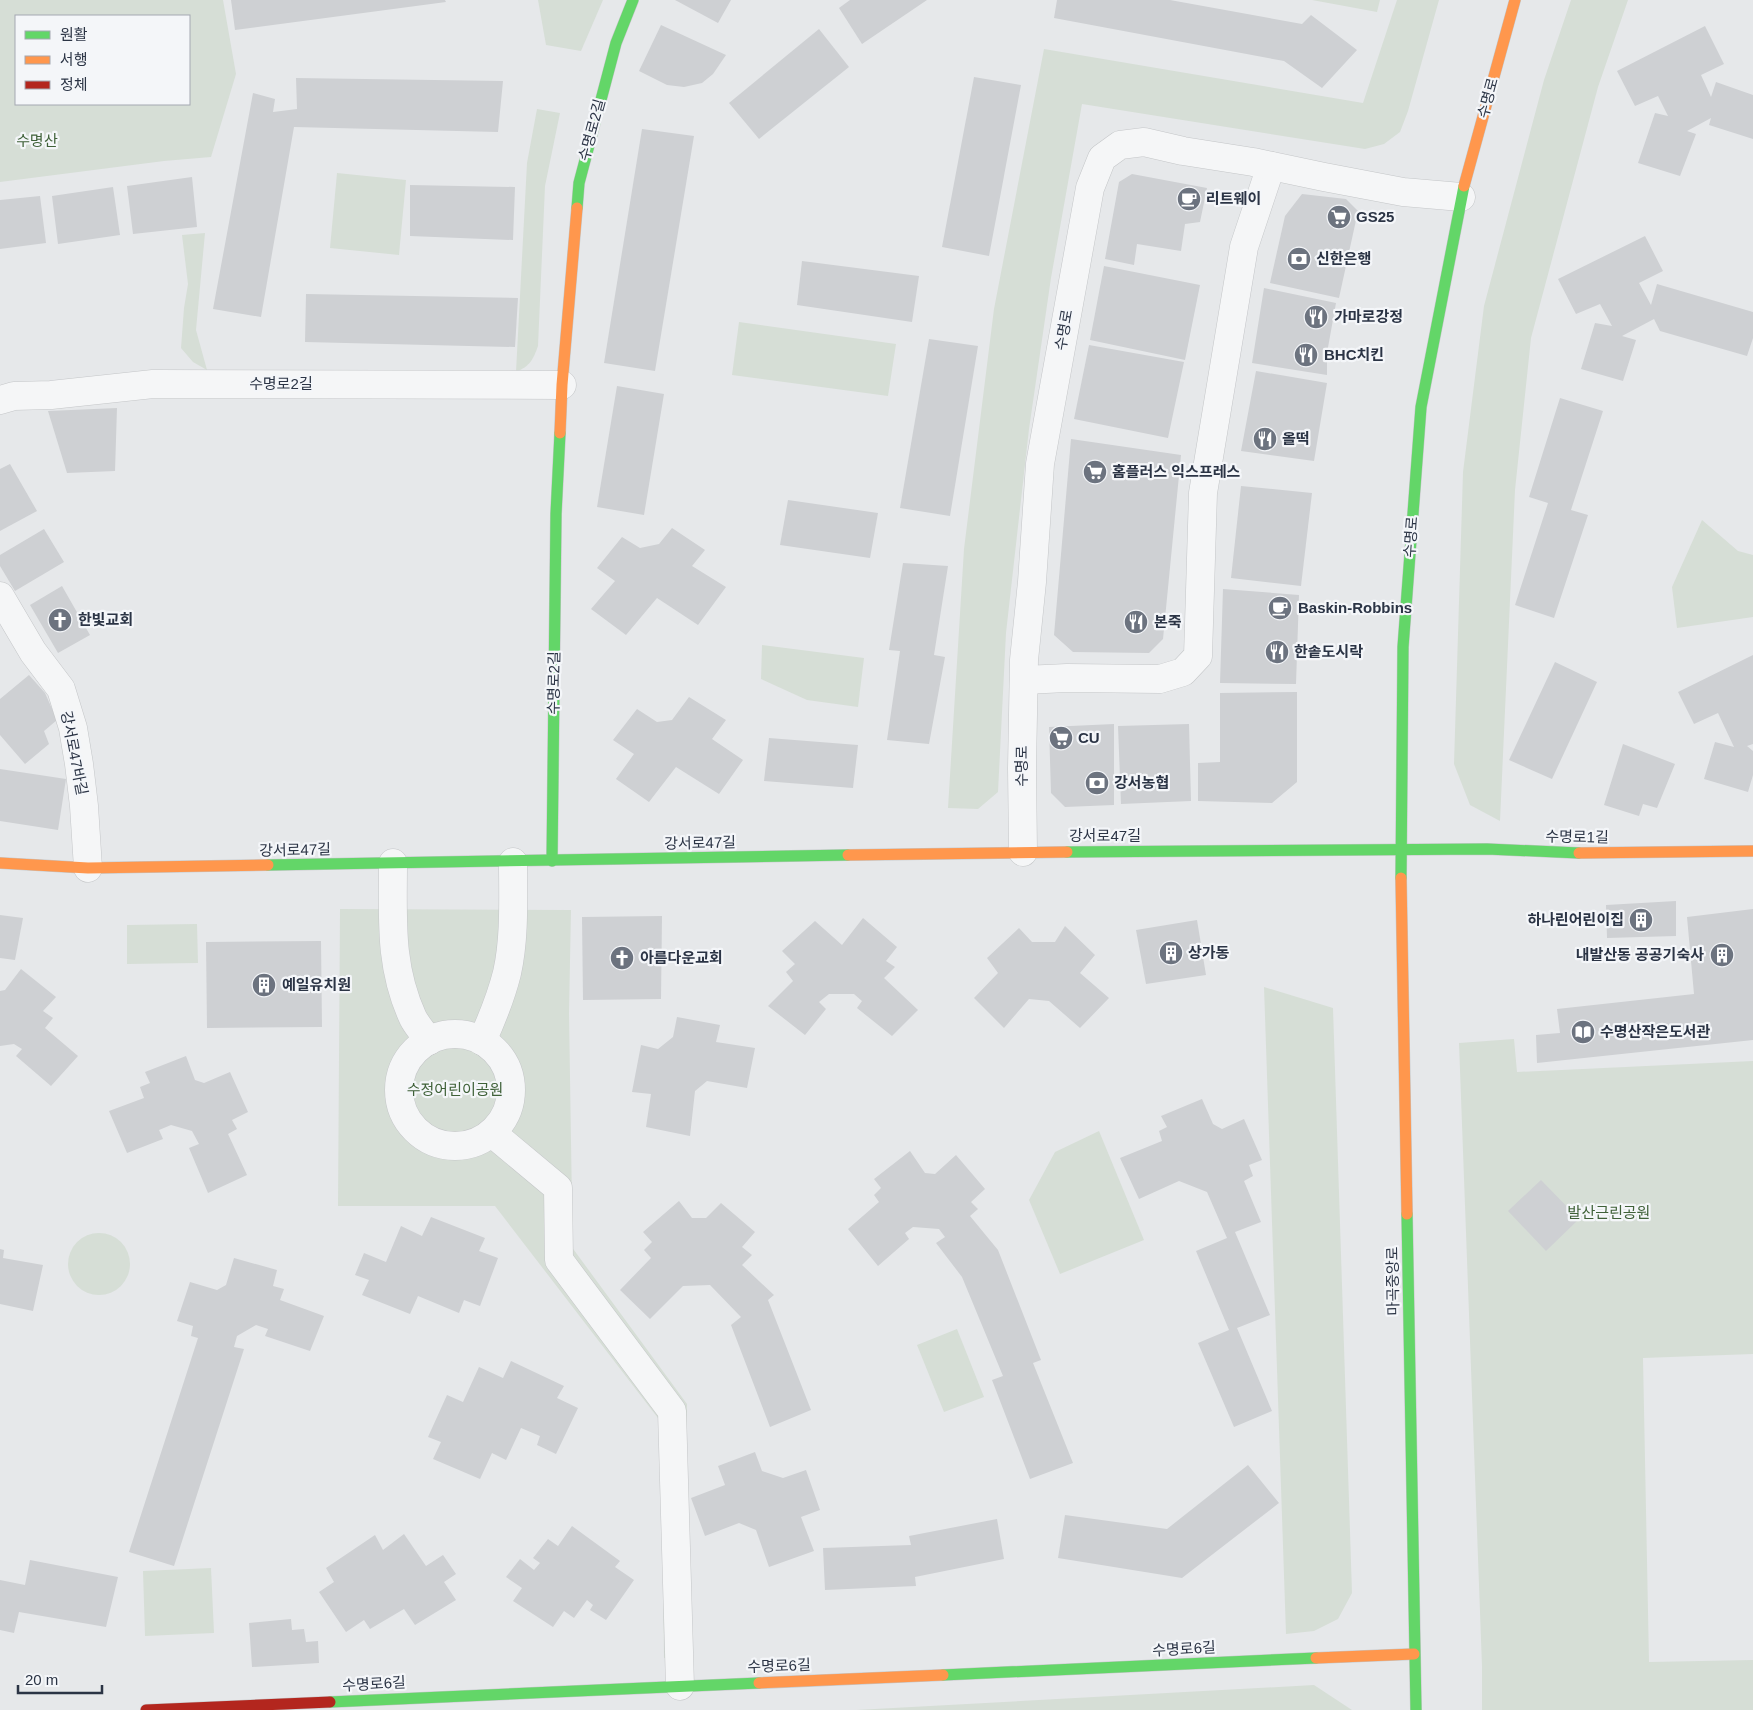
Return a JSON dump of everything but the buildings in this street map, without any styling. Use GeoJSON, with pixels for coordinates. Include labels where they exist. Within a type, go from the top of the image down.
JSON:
{"type":"FeatureCollection","features":[{"type":"Feature","properties":{"kind":"street","name":"수명로2길"},"geometry":{"type":"LineString","coordinates":[[552,861],[556,514],[562,385],[579,183],[616,43],[633,0]]}},
{"type":"Feature","properties":{"kind":"street","name":"수명로"},"geometry":{"type":"LineString","coordinates":[[1400,851],[1403,647],[1421,407],[1461,197],[1514,0]]}},
{"type":"Feature","properties":{"kind":"street","name":"수명로"},"geometry":{"type":"LineString","coordinates":[[1023,852],[1024,660],[1032,582],[1040,464],[1090,188],[1102,158],[1120,145],[1144,142],[1403,192],[1461,197]]}},
{"type":"Feature","properties":{"kind":"street"},"geometry":{"type":"LineString","coordinates":[[1024,680],[1067,678],[1160,679],[1183,672],[1198,656],[1203,493],[1244,247],[1272,166]]}},
{"type":"Feature","properties":{"kind":"street","name":"수명로2길"},"geometry":{"type":"LineString","coordinates":[[0,400],[14,396],[51,395],[153,384],[562,385]]}},
{"type":"Feature","properties":{"kind":"street","name":"강서로47바길"},"geometry":{"type":"LineString","coordinates":[[0,596],[32,652],[61,689],[73,728],[79,764],[88,868]]}},
{"type":"Feature","properties":{"kind":"street","name":"수명로1길"},"geometry":{"type":"LineString","coordinates":[[1400,851],[1487,849],[1572,853],[1753,851]]}},
{"type":"Feature","properties":{"kind":"street","name":"강서로47길"},"geometry":{"type":"LineString","coordinates":[[0,863],[88,868],[1023,852],[1400,851]]}},
{"type":"Feature","properties":{"kind":"street","name":"마곡중앙로"},"geometry":{"type":"LineString","coordinates":[[1400,851],[1416,1710]]}},
{"type":"Feature","properties":{"kind":"street"},"geometry":{"type":"LineString","coordinates":[[482,1041],[497,1006],[507,972],[512,929],[514,862]]}},
{"type":"Feature","properties":{"kind":"street"},"geometry":{"type":"LineString","coordinates":[[393,863],[393,944],[396,969],[414,1020],[429,1040]]}},
{"type":"Feature","properties":{"kind":"street"},"geometry":{"type":"LineString","coordinates":[[447,1034],[465,1035],[482,1041],[496,1052],[506,1067],[511,1084],[510,1102],[503,1119],[492,1133],[476,1142],[458,1146],[440,1144],[422,1136],[408,1123],[400,1106],[398,1087],[403,1068],[413,1052],[429,1040],[447,1034]]}},
{"type":"Feature","properties":{"kind":"street"},"geometry":{"type":"LineString","coordinates":[[492,1133],[558,1188],[559,1260],[672,1411],[680,1686]]}},
{"type":"Feature","properties":{"kind":"street","name":"수명로6길"},"geometry":{"type":"LineString","coordinates":[[146,1710],[292,1706],[680,1686],[1414,1654]]}},
{"type":"Feature","properties":{"kind":"green space","name":"수명산"},"geometry":{"type":"Polygon","coordinates":[[[0,0],[223,0],[236,74],[211,157],[164,161],[0,182],[0,0]]]}},
{"type":"Feature","properties":{"kind":"green space"},"geometry":{"type":"Polygon","coordinates":[[[538,0],[603,0],[581,51],[546,45],[538,0]]]}},
{"type":"Feature","properties":{"kind":"green space"},"geometry":{"type":"Polygon","coordinates":[[[1312,0],[1380,0],[1377,12],[1312,0]]]}},
{"type":"Feature","properties":{"kind":"green space"},"geometry":{"type":"Polygon","coordinates":[[[1397,0],[1439,0],[1408,111],[1400,132],[1384,144],[1365,149],[1082,104],[1051,278],[1029,429],[1006,633],[998,792],[978,809],[948,808],[964,549],[994,309],[1044,49],[1363,103],[1397,0]]]}},
{"type":"Feature","properties":{"kind":"green space"},"geometry":{"type":"Polygon","coordinates":[[[1571,0],[1628,0],[1598,87],[1531,338],[1515,490],[1500,821],[1470,805],[1454,764],[1463,472],[1484,306],[1544,80],[1571,0]]]}},
{"type":"Feature","properties":{"kind":"green space"},"geometry":{"type":"Polygon","coordinates":[[[537,109],[560,113],[545,186],[538,346],[530,362],[516,372],[527,163],[537,109]]]}},
{"type":"Feature","properties":{"kind":"green space"},"geometry":{"type":"Polygon","coordinates":[[[337,173],[406,180],[399,255],[330,248],[337,173]]]}},
{"type":"Feature","properties":{"kind":"green space"},"geometry":{"type":"Polygon","coordinates":[[[205,233],[196,330],[207,370],[193,362],[181,348],[188,284],[182,235],[205,233]]]}},
{"type":"Feature","properties":{"kind":"green space"},"geometry":{"type":"Polygon","coordinates":[[[739,322],[896,344],[888,396],[732,375],[739,322]]]}},
{"type":"Feature","properties":{"kind":"green space"},"geometry":{"type":"Polygon","coordinates":[[[1702,520],[1738,551],[1753,555],[1753,617],[1677,628],[1672,587],[1702,520]]]}},
{"type":"Feature","properties":{"kind":"green space"},"geometry":{"type":"Polygon","coordinates":[[[762,645],[864,658],[858,707],[807,700],[761,679],[762,645]]]}},
{"type":"Feature","properties":{"kind":"green space","name":"수정어린이공원"},"geometry":{"type":"Polygon","coordinates":[[[340,909],[571,910],[569,1013],[571,1246],[687,1404],[687,1656],[664,1658],[661,1422],[495,1206],[338,1206],[340,909]]]}},
{"type":"Feature","properties":{"kind":"green space"},"geometry":{"type":"Polygon","coordinates":[[[197,924],[198,963],[127,964],[127,925],[197,924]]]}},
{"type":"Feature","properties":{"kind":"green space"},"geometry":{"type":"Polygon","coordinates":[[[1264,987],[1333,1008],[1352,1593],[1338,1619],[1314,1631],[1286,1634],[1264,987]]]}},
{"type":"Feature","properties":{"kind":"green space","name":"발산근린공원"},"geometry":{"type":"Polygon","coordinates":[[[1514,1039],[1517,1072],[1753,1061],[1753,1354],[1643,1358],[1649,1662],[1753,1660],[1753,1710],[1482,1710],[1482,1666],[1459,1043],[1514,1039]]]}},
{"type":"Feature","properties":{"kind":"green space"},"geometry":{"type":"Polygon","coordinates":[[[1099,1131],[1144,1240],[1060,1274],[1029,1200],[1055,1152],[1099,1131]]]}},
{"type":"Feature","properties":{"kind":"green space"},"geometry":{"type":"Polygon","coordinates":[[[99,1233],[111,1235],[121,1242],[128,1252],[130,1264],[128,1276],[121,1286],[111,1293],[99,1295],[87,1293],[77,1286],[70,1276],[68,1264],[70,1252],[77,1242],[87,1235],[99,1233]]]}},
{"type":"Feature","properties":{"kind":"green space"},"geometry":{"type":"Polygon","coordinates":[[[957,1329],[984,1397],[944,1412],[917,1345],[957,1329]]]}},
{"type":"Feature","properties":{"kind":"green space"},"geometry":{"type":"Polygon","coordinates":[[[211,1568],[214,1633],[145,1636],[143,1571],[211,1568]]]}},
{"type":"Feature","properties":{"kind":"green space"},"geometry":{"type":"Polygon","coordinates":[[[1314,1685],[1352,1710],[856,1710],[1314,1685]]]}},
{"type":"Feature","properties":{"kind":"traffic: fast"},"geometry":{"type":"LineString","coordinates":[[577,208],[579,183],[616,43],[633,0]]}},
{"type":"Feature","properties":{"kind":"traffic: fast"},"geometry":{"type":"LineString","coordinates":[[1401,878],[1403,647],[1421,407],[1464,186]]}},
{"type":"Feature","properties":{"kind":"traffic: fast"},"geometry":{"type":"LineString","coordinates":[[552,861],[556,514],[560,433]]}},
{"type":"Feature","properties":{"kind":"traffic: fast"},"geometry":{"type":"LineString","coordinates":[[1067,852],[1487,849],[1579,853]]}},
{"type":"Feature","properties":{"kind":"traffic: fast"},"geometry":{"type":"LineString","coordinates":[[268,865],[848,855]]}},
{"type":"Feature","properties":{"kind":"traffic: fast"},"geometry":{"type":"LineString","coordinates":[[1407,1214],[1416,1710]]}},
{"type":"Feature","properties":{"kind":"traffic: fast"},"geometry":{"type":"LineString","coordinates":[[943,1675],[1316,1658]]}},
{"type":"Feature","properties":{"kind":"traffic: fast"},"geometry":{"type":"LineString","coordinates":[[330,1702],[759,1683]]}},
{"type":"Feature","properties":{"kind":"traffic: slow"},"geometry":{"type":"LineString","coordinates":[[1464,186],[1515,0]]}},
{"type":"Feature","properties":{"kind":"traffic: slow"},"geometry":{"type":"LineString","coordinates":[[560,433],[562,385],[577,208]]}},
{"type":"Feature","properties":{"kind":"traffic: slow"},"geometry":{"type":"LineString","coordinates":[[1579,853],[1753,851]]}},
{"type":"Feature","properties":{"kind":"traffic: slow"},"geometry":{"type":"LineString","coordinates":[[848,855],[1067,852]]}},
{"type":"Feature","properties":{"kind":"traffic: slow"},"geometry":{"type":"LineString","coordinates":[[0,863],[88,868],[268,865]]}},
{"type":"Feature","properties":{"kind":"traffic: slow"},"geometry":{"type":"LineString","coordinates":[[1401,878],[1407,1214]]}},
{"type":"Feature","properties":{"kind":"traffic: slow"},"geometry":{"type":"LineString","coordinates":[[1316,1658],[1414,1654]]}},
{"type":"Feature","properties":{"kind":"traffic: slow"},"geometry":{"type":"LineString","coordinates":[[759,1683],[943,1675]]}},
{"type":"Feature","properties":{"kind":"traffic: jam"},"geometry":{"type":"LineString","coordinates":[[146,1710],[330,1702]]}},
{"type":"Feature","properties":{"kind":"place","name":"리트웨이"},"geometry":{"type":"Point","coordinates":[1189,199]}},
{"type":"Feature","properties":{"kind":"place","name":"GS25"},"geometry":{"type":"Point","coordinates":[1339,217]}},
{"type":"Feature","properties":{"kind":"place","name":"신한은행"},"geometry":{"type":"Point","coordinates":[1299,259]}},
{"type":"Feature","properties":{"kind":"place","name":"가마로강정"},"geometry":{"type":"Point","coordinates":[1316,317]}},
{"type":"Feature","properties":{"kind":"place","name":"BHC치킨"},"geometry":{"type":"Point","coordinates":[1306,355]}},
{"type":"Feature","properties":{"kind":"place","name":"올떡"},"geometry":{"type":"Point","coordinates":[1265,439]}},
{"type":"Feature","properties":{"kind":"place","name":"홈플러스 익스프레스"},"geometry":{"type":"Point","coordinates":[1095,472]}},
{"type":"Feature","properties":{"kind":"place","name":"Baskin-Robbins"},"geometry":{"type":"Point","coordinates":[1280,608]}},
{"type":"Feature","properties":{"kind":"place","name":"한빛교회"},"geometry":{"type":"Point","coordinates":[60,620]}},
{"type":"Feature","properties":{"kind":"place","name":"본죽"},"geometry":{"type":"Point","coordinates":[1136,622]}},
{"type":"Feature","properties":{"kind":"place","name":"한솥도시락"},"geometry":{"type":"Point","coordinates":[1277,652]}},
{"type":"Feature","properties":{"kind":"place","name":"CU"},"geometry":{"type":"Point","coordinates":[1061,738]}},
{"type":"Feature","properties":{"kind":"place","name":"강서농협"},"geometry":{"type":"Point","coordinates":[1097,783]}},
{"type":"Feature","properties":{"kind":"place","name":"하나린어린이집"},"geometry":{"type":"Point","coordinates":[1641,920]}},
{"type":"Feature","properties":{"kind":"place","name":"상가동"},"geometry":{"type":"Point","coordinates":[1171,953]}},
{"type":"Feature","properties":{"kind":"place","name":"내발산동 공공기숙사"},"geometry":{"type":"Point","coordinates":[1722,955]}},
{"type":"Feature","properties":{"kind":"place","name":"아름다운교회"},"geometry":{"type":"Point","coordinates":[622,958]}},
{"type":"Feature","properties":{"kind":"place","name":"예일유치원"},"geometry":{"type":"Point","coordinates":[264,985]}},
{"type":"Feature","properties":{"kind":"place","name":"수명산작은도서관"},"geometry":{"type":"Point","coordinates":[1583,1032]}}]}
